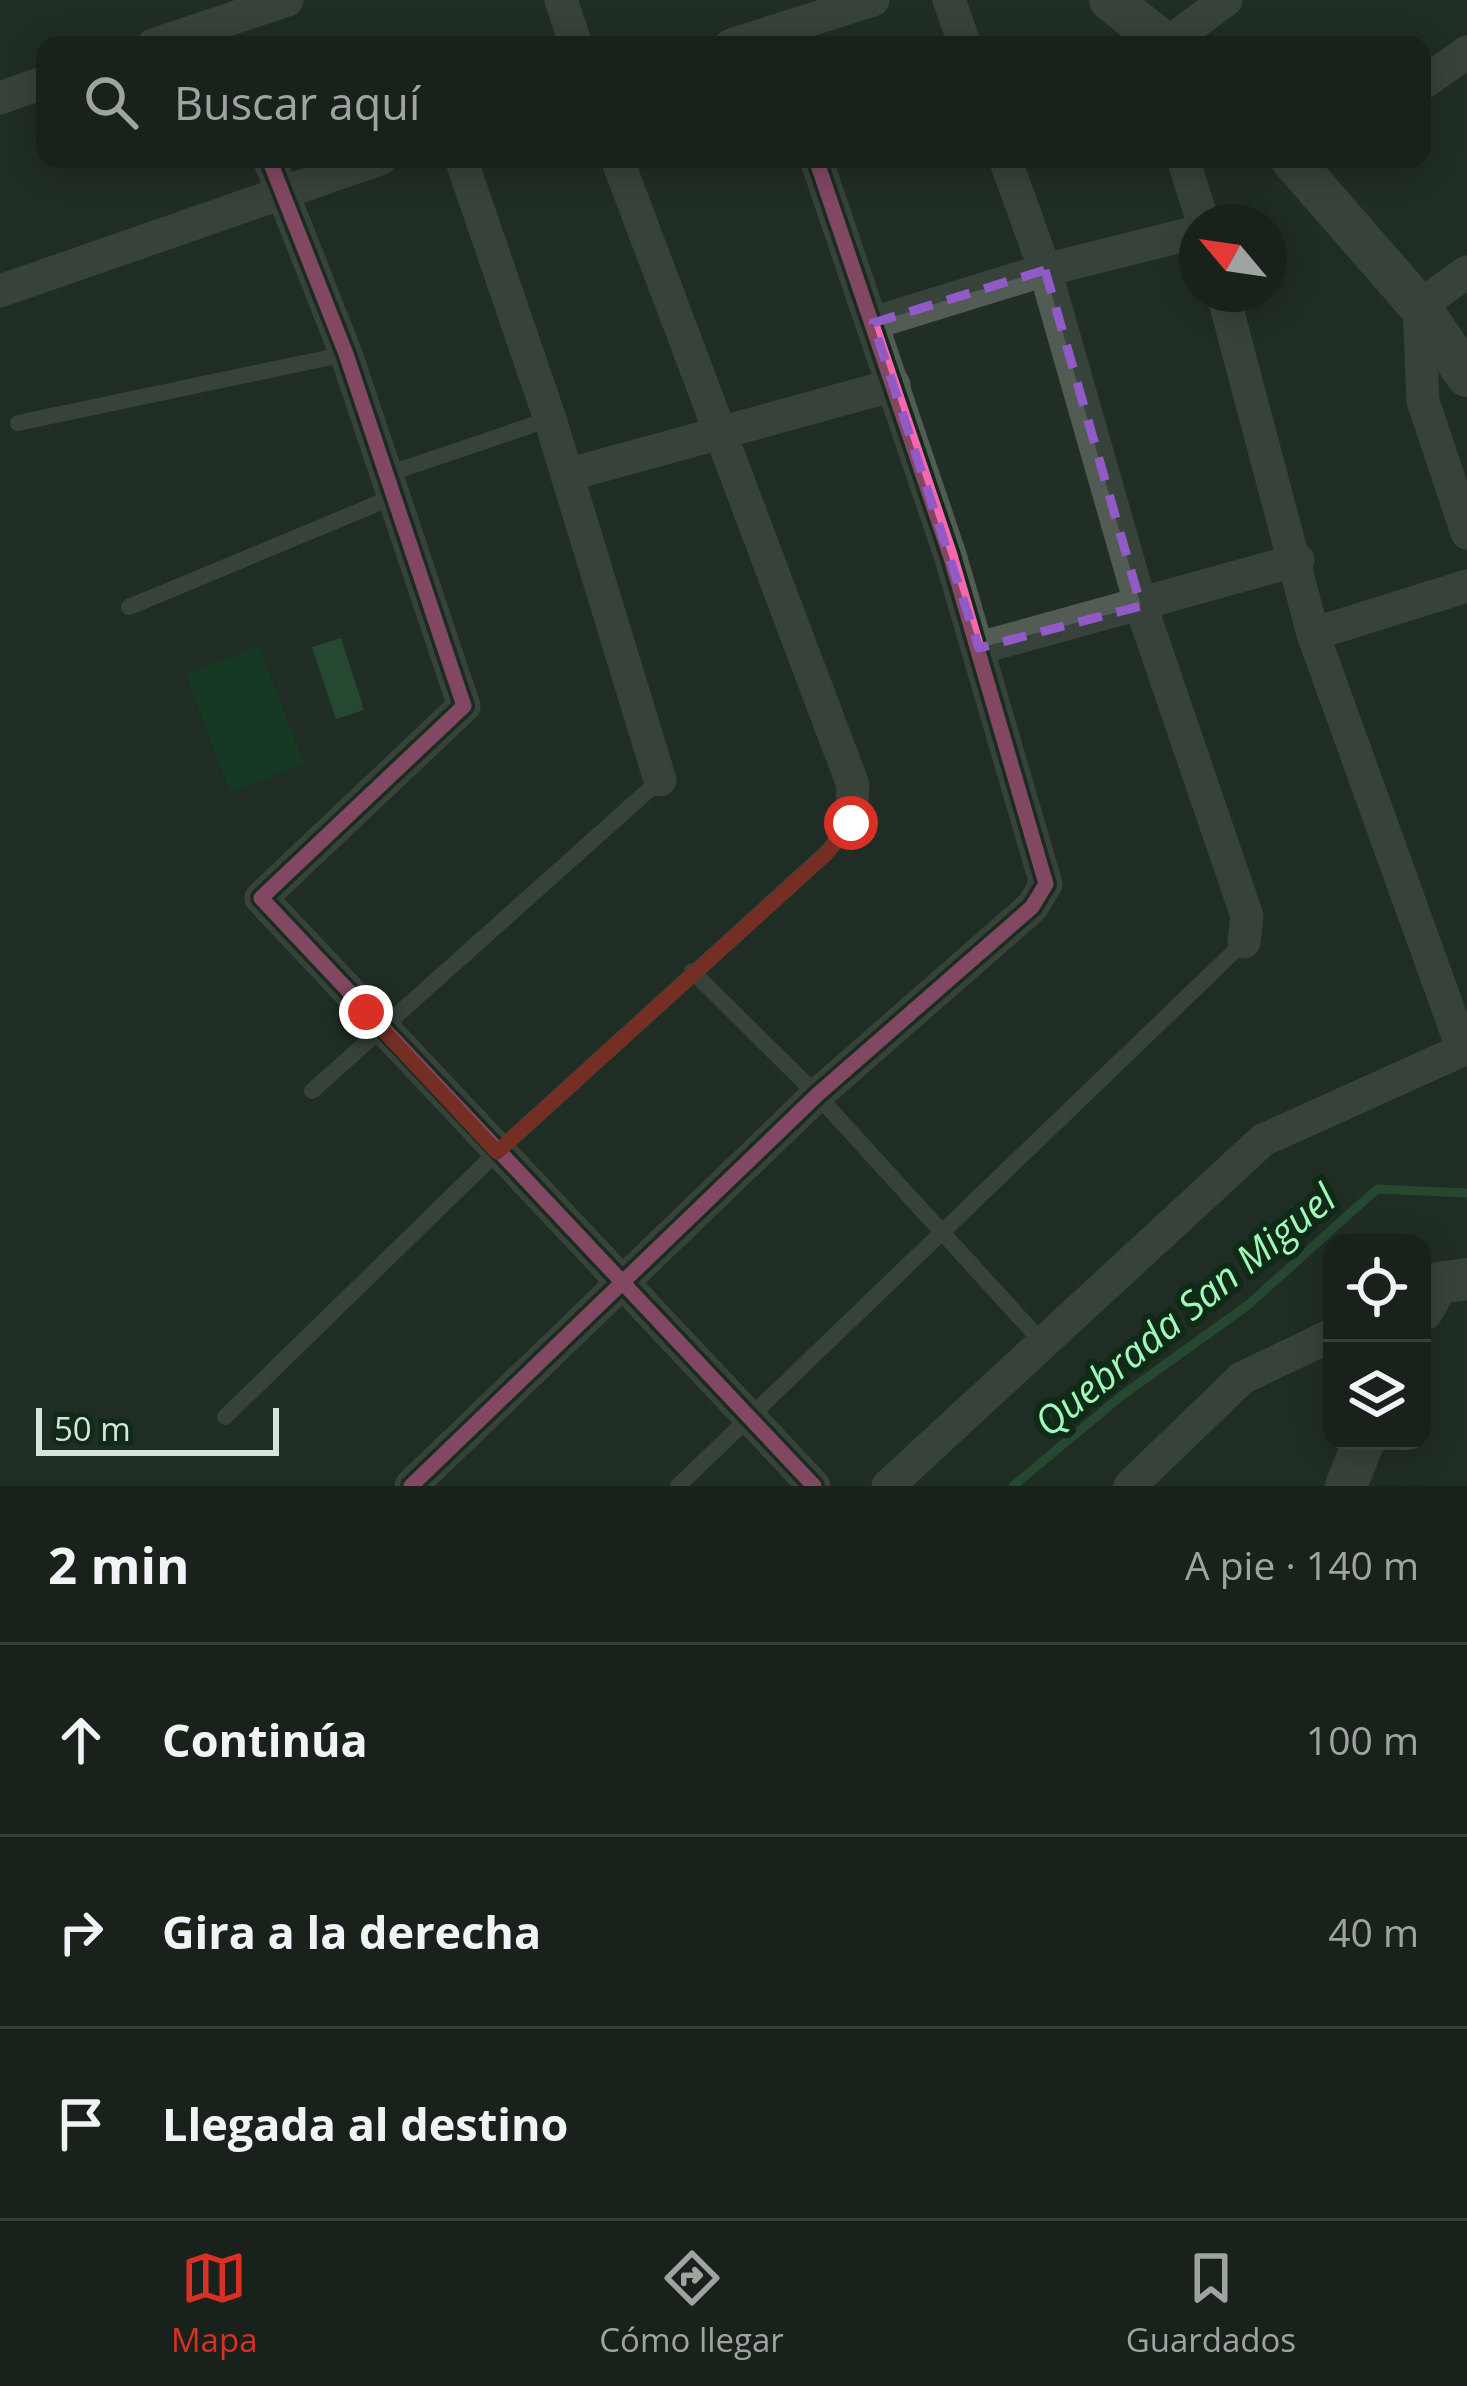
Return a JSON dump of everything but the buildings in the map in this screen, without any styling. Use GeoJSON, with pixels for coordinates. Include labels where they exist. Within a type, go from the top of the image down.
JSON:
{"type":"FeatureCollection","features":[{"type":"Feature","properties":{"kind":"street"},"geometry":{"type":"LineString","coordinates":[[181,36],[287,0]]}},
{"type":"Feature","properties":{"kind":"street"},"geometry":{"type":"LineString","coordinates":[[562,0],[573,36]]}},
{"type":"Feature","properties":{"kind":"street"},"geometry":{"type":"LineString","coordinates":[[759,0],[772,36]]}},
{"type":"Feature","properties":{"kind":"street"},"geometry":{"type":"LineString","coordinates":[[781,36],[873,0]]}},
{"type":"Feature","properties":{"kind":"street"},"geometry":{"type":"LineString","coordinates":[[949,0],[961,36]]}},
{"type":"Feature","properties":{"kind":"street"},"geometry":{"type":"LineString","coordinates":[[1110,0],[1155,36]]}},
{"type":"Feature","properties":{"kind":"street"},"geometry":{"type":"LineString","coordinates":[[1176,36],[1226,0]]}},
{"type":"Feature","properties":{"kind":"street"},"geometry":{"type":"LineString","coordinates":[[1431,78],[1467,52]]}},
{"type":"Feature","properties":{"kind":"street"},"geometry":{"type":"LineString","coordinates":[[0,98],[36,85]]}},
{"type":"Feature","properties":{"kind":"street"},"geometry":{"type":"LineString","coordinates":[[272,168],[346,354],[464,706],[261,898],[814,1486]]}},
{"type":"Feature","properties":{"kind":"street"},"geometry":{"type":"LineString","coordinates":[[0,291],[355,168]]}},
{"type":"Feature","properties":{"kind":"street"},"geometry":{"type":"LineString","coordinates":[[464,168],[550,419],[660,780]]}},
{"type":"Feature","properties":{"kind":"street"},"geometry":{"type":"LineString","coordinates":[[621,168],[724,430],[854,785],[851,823]]}},
{"type":"Feature","properties":{"kind":"street"},"geometry":{"type":"LineString","coordinates":[[411,1486],[817,1095],[1032,907],[1046,884],[980,648],[819,168]]}},
{"type":"Feature","properties":{"kind":"street"},"geometry":{"type":"LineString","coordinates":[[1008,168],[1045,270],[1141,606],[1247,916],[1244,942]]}},
{"type":"Feature","properties":{"kind":"street"},"geometry":{"type":"LineString","coordinates":[[1186,168],[1197,204]]}},
{"type":"Feature","properties":{"kind":"street"},"geometry":{"type":"LineString","coordinates":[[1306,168],[1419,306],[1467,376]]}},
{"type":"Feature","properties":{"kind":"street"},"geometry":{"type":"LineString","coordinates":[[873,323],[1045,270],[1179,236]]}},
{"type":"Feature","properties":{"kind":"street"},"geometry":{"type":"LineString","coordinates":[[1419,306],[1467,272]]}},
{"type":"Feature","properties":{"kind":"street"},"geometry":{"type":"LineString","coordinates":[[1419,306],[1424,401],[1467,533]]}},
{"type":"Feature","properties":{"kind":"street"},"geometry":{"type":"LineString","coordinates":[[888,1486],[1264,1140],[1465,1049],[1313,634],[1298,560],[1228,312]]}},
{"type":"Feature","properties":{"kind":"street"},"geometry":{"type":"LineString","coordinates":[[567,475],[894,385]]}},
{"type":"Feature","properties":{"kind":"street"},"geometry":{"type":"LineString","coordinates":[[980,648],[1298,560]]}},
{"type":"Feature","properties":{"kind":"street"},"geometry":{"type":"LineString","coordinates":[[1313,634],[1467,586]]}},
{"type":"Feature","properties":{"kind":"street"},"geometry":{"type":"LineString","coordinates":[[1130,1486],[1242,1378],[1323,1339]]}},
{"type":"Feature","properties":{"kind":"street"},"geometry":{"type":"LineString","coordinates":[[1346,1486],[1360,1450]]}},
{"type":"Feature","properties":{"kind":"lane"},"geometry":{"type":"LineString","coordinates":[[18,423],[346,354]]}},
{"type":"Feature","properties":{"kind":"lane"},"geometry":{"type":"LineString","coordinates":[[130,607],[389,486],[550,419]]}},
{"type":"Feature","properties":{"kind":"lane"},"geometry":{"type":"LineString","coordinates":[[312,1091],[660,780]]}},
{"type":"Feature","properties":{"kind":"lane"},"geometry":{"type":"LineString","coordinates":[[225,1417],[497,1152],[826,854],[851,823]]}},
{"type":"Feature","properties":{"kind":"lane"},"geometry":{"type":"LineString","coordinates":[[678,1486],[1244,942]]}},
{"type":"Feature","properties":{"kind":"lane"},"geometry":{"type":"LineString","coordinates":[[692,971],[817,1095],[1042,1343]]}},
{"type":"Feature","properties":{"kind":"highlighted area"},"geometry":{"type":"Polygon","coordinates":[[[1045,270],[1141,606],[979,648],[873,323],[1045,270]]]}},
{"type":"Feature","properties":{"kind":"shaded area"},"geometry":{"type":"Polygon","coordinates":[[[341,638],[364,710],[336,719],[312,647],[341,638]]]}},
{"type":"Feature","properties":{"kind":"shaded area"},"geometry":{"type":"Polygon","coordinates":[[[259,646],[304,764],[230,792],[186,675],[259,646]]]}},
{"type":"Feature","properties":{"kind":"waterway","name":"Quebrada San Miguel"},"geometry":{"type":"LineString","coordinates":[[1013,1486],[1120,1397],[1248,1305],[1377,1189],[1467,1193]]}},
{"type":"Feature","properties":{"kind":"cycle path"},"geometry":{"type":"LineString","coordinates":[[273,168],[346,354],[464,706],[261,898],[814,1486]]}},
{"type":"Feature","properties":{"kind":"cycle path"},"geometry":{"type":"LineString","coordinates":[[411,1486],[817,1095],[1032,907],[1046,884],[950,555],[819,168]]}},
{"type":"Feature","properties":{"kind":"route"},"geometry":{"type":"LineString","coordinates":[[366,1012],[497,1152],[826,854],[851,823]]}}]}
